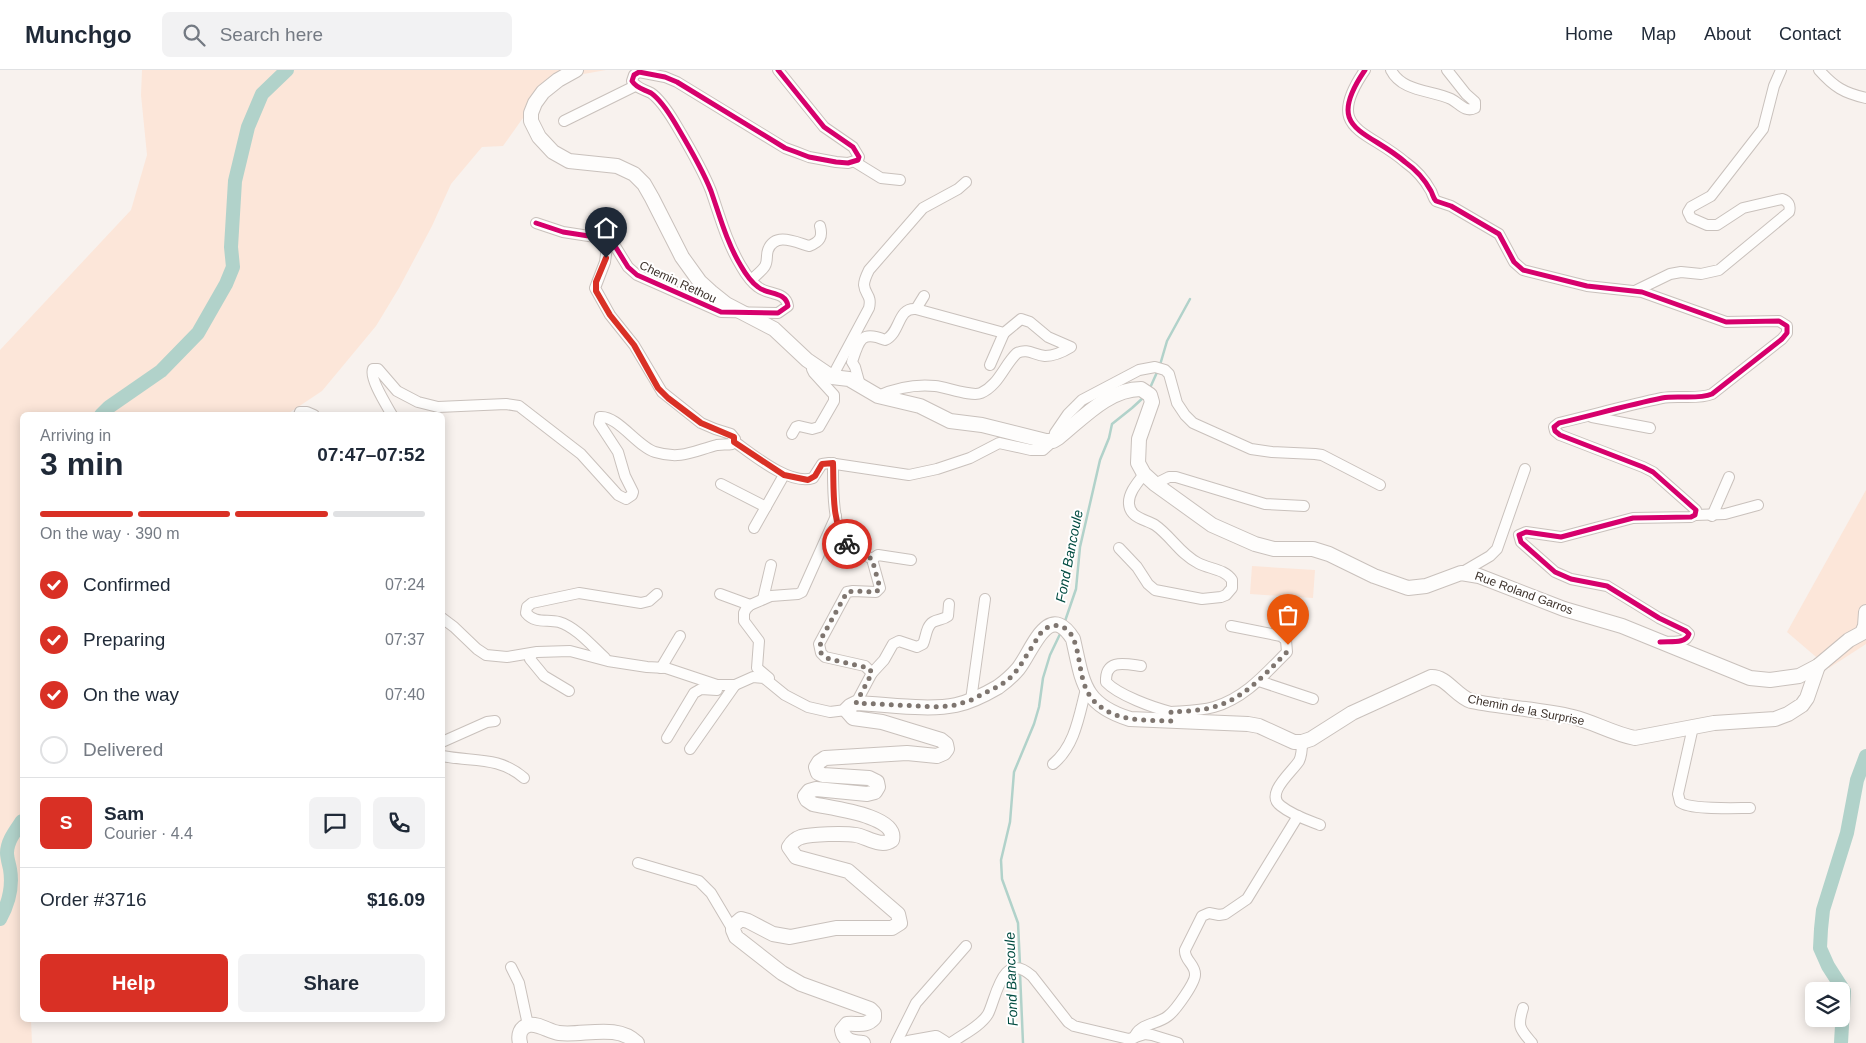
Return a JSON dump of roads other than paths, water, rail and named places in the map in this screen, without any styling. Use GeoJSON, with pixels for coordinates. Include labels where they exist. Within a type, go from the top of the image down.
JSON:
{"type":"FeatureCollection","features":[{"type":"Feature","properties":{"kind":"main road"},"geometry":{"type":"LineString","coordinates":[[576,70],[558,80],[543,92],[531,112],[531,121],[539,137],[552,152],[569,161],[617,166],[634,174],[644,184],[682,257],[691,270],[711,292],[726,304],[774,329],[832,377],[850,379],[878,396],[920,406],[958,423],[975,424],[1041,440],[1053,440],[1100,403],[1127,390],[1146,392],[1152,402],[1139,439],[1138,451],[1138,463],[1144,474]]}},
{"type":"Feature","properties":{"kind":"main road","name":"Rue Roland Garros"},"geometry":{"type":"LineString","coordinates":[[1144,474],[1212,525],[1255,544],[1274,548],[1313,549],[1329,554],[1393,584],[1408,588],[1426,586],[1461,573],[1479,576],[1564,609],[1622,626],[1750,678],[1770,680],[1799,676],[1818,666],[1849,640],[1862,633],[1865,626],[1866,612]]}},
{"type":"Feature","properties":{"kind":"main road"},"geometry":{"type":"LineString","coordinates":[[863,1043],[846,1039],[843,1036],[842,1030],[847,1024],[866,1024],[870,1022],[874,1018],[874,1014],[870,1009],[801,984],[782,973],[736,937],[733,930],[735,922],[741,919],[773,934],[790,937],[836,928],[892,928],[900,923],[898,914],[855,876],[840,868],[796,857],[790,847],[792,841],[802,837],[844,834],[867,838],[881,844],[892,840],[891,831],[879,821],[857,813],[813,804],[807,800],[805,796],[816,789],[867,794],[875,792],[878,787],[877,782],[869,778],[823,775],[818,772],[816,767],[825,758],[907,753],[937,756],[944,753],[947,749],[946,744],[941,740],[882,722],[853,718],[851,707],[939,707],[956,705],[971,700],[1008,680],[1025,659],[1038,636],[1046,627],[1052,625],[1062,626],[1073,639],[1086,689],[1093,700],[1116,715],[1130,719],[1171,716],[1248,724],[1260,726],[1294,742],[1302,742]]}},
{"type":"Feature","properties":{"kind":"main road","name":"Chemin de la Surprise"},"geometry":{"type":"LineString","coordinates":[[1302,742],[1311,739],[1352,713],[1426,678],[1435,676],[1446,682],[1463,698],[1471,701],[1558,714],[1588,721],[1635,738],[1714,723],[1775,719],[1788,714],[1802,705],[1807,698],[1818,666]]}},
{"type":"Feature","properties":{"kind":"main road"},"geometry":{"type":"LineString","coordinates":[[520,1043],[520,1032],[528,1025],[533,1024],[558,1033],[616,1032],[632,1038],[637,1043]]}},
{"type":"Feature","properties":{"kind":"main road"},"geometry":{"type":"LineString","coordinates":[[908,1043],[936,1038],[944,1043]]}},
{"type":"Feature","properties":{"kind":"street"},"geometry":{"type":"LineString","coordinates":[[778,70],[824,127],[856,150],[859,157],[855,162]]}},
{"type":"Feature","properties":{"kind":"street"},"geometry":{"type":"LineString","coordinates":[[1365,70],[1354,85],[1347,111],[1349,117],[1362,133],[1407,163],[1436,201],[1451,206],[1499,234],[1514,262],[1523,270],[1586,286],[1648,294],[1726,322],[1779,321],[1787,326],[1787,333],[1782,339],[1712,394],[1705,397],[1663,398],[1554,426],[1554,431],[1560,435],[1643,466],[1653,472],[1693,506],[1696,510],[1695,515]]}},
{"type":"Feature","properties":{"kind":"street"},"geometry":{"type":"LineString","coordinates":[[1391,70],[1400,81],[1415,88],[1450,98],[1469,110],[1475,108],[1475,102],[1466,94],[1447,70]]}},
{"type":"Feature","properties":{"kind":"street"},"geometry":{"type":"LineString","coordinates":[[1634,291],[1670,274],[1682,272],[1701,274],[1719,270],[1789,212],[1788,203],[1782,199],[1742,208],[1717,225],[1707,225],[1688,215],[1691,207],[1712,196],[1763,129],[1774,86],[1781,70]]}},
{"type":"Feature","properties":{"kind":"street"},"geometry":{"type":"LineString","coordinates":[[1819,70],[1836,87],[1866,98]]}},
{"type":"Feature","properties":{"kind":"street"},"geometry":{"type":"LineString","coordinates":[[820,226],[822,234],[820,240],[809,246],[783,239],[774,241],[769,248],[764,267],[751,280],[737,260],[725,236],[710,190],[675,122],[665,108],[650,93],[635,86],[632,78],[639,72],[670,79],[785,148],[809,157],[836,162],[855,162],[881,178],[900,180]]}},
{"type":"Feature","properties":{"kind":"street"},"geometry":{"type":"LineString","coordinates":[[564,121],[635,86]]}},
{"type":"Feature","properties":{"kind":"street"},"geometry":{"type":"LineString","coordinates":[[832,377],[869,308],[870,299],[864,287],[864,282],[869,270],[923,208],[958,189],[966,182]]}},
{"type":"Feature","properties":{"kind":"street"},"geometry":{"type":"LineString","coordinates":[[536,223],[563,232],[608,238],[605,262],[595,288],[598,296],[617,324],[634,345],[662,392],[701,423],[731,434],[734,437],[734,442],[784,475],[808,480],[815,476],[822,464],[833,463],[909,475],[937,469],[970,458],[998,443],[1038,451],[1047,447],[1068,414],[1082,400],[1138,370],[1156,367],[1165,370],[1169,374],[1178,403],[1185,415],[1193,423],[1251,449],[1322,455],[1380,485]]}},
{"type":"Feature","properties":{"kind":"street","name":"Chemin Rethou"},"geometry":{"type":"LineString","coordinates":[[608,238],[616,246],[628,267],[637,275],[721,312],[778,313],[788,306],[786,299],[782,296],[765,291],[751,280]]}},
{"type":"Feature","properties":{"kind":"street"},"geometry":{"type":"LineString","coordinates":[[916,308],[924,296]]}},
{"type":"Feature","properties":{"kind":"street"},"geometry":{"type":"LineString","coordinates":[[860,385],[852,362],[859,343],[869,336],[888,340],[894,334],[903,313],[910,308],[916,308],[1004,334]]}},
{"type":"Feature","properties":{"kind":"street"},"geometry":{"type":"LineString","coordinates":[[878,396],[894,389],[934,386],[976,394],[996,382],[1018,353],[1027,350],[1045,356],[1055,355],[1071,347],[1048,337],[1030,322],[1021,319],[1004,334],[990,365]]}},
{"type":"Feature","properties":{"kind":"street"},"geometry":{"type":"LineString","coordinates":[[792,434],[796,427],[812,429],[819,427],[834,401],[834,395],[814,373],[812,369],[814,364]]}},
{"type":"Feature","properties":{"kind":"street"},"geometry":{"type":"LineString","coordinates":[[390,412],[384,403],[372,374],[373,369],[378,369],[397,391],[428,405],[438,407],[506,404],[519,406],[581,454],[618,495],[626,499],[633,492],[625,476],[618,452],[599,423],[600,417],[609,418],[647,449],[670,455],[687,454],[734,442]]}},
{"type":"Feature","properties":{"kind":"street"},"geometry":{"type":"LineString","coordinates":[[1587,416],[1650,428]]}},
{"type":"Feature","properties":{"kind":"street"},"geometry":{"type":"LineString","coordinates":[[833,463],[834,502],[836,516],[844,540],[848,546],[872,559],[879,590],[876,592],[847,592],[819,644],[821,653],[825,657],[865,666],[872,673]]}},
{"type":"Feature","properties":{"kind":"street"},"geometry":{"type":"LineString","coordinates":[[1461,573],[1490,556],[1497,549],[1525,469]]}},
{"type":"Feature","properties":{"kind":"street"},"geometry":{"type":"LineString","coordinates":[[1119,548],[1155,590],[1202,599],[1221,597],[1232,588],[1232,580],[1227,573],[1196,563],[1184,554],[1156,526],[1133,514],[1129,506],[1129,500],[1144,474]]}},
{"type":"Feature","properties":{"kind":"street"},"geometry":{"type":"LineString","coordinates":[[754,528],[784,475]]}},
{"type":"Feature","properties":{"kind":"street"},"geometry":{"type":"LineString","coordinates":[[1155,484],[1176,477],[1265,504],[1304,506]]}},
{"type":"Feature","properties":{"kind":"street"},"geometry":{"type":"LineString","coordinates":[[1712,516],[1729,477]]}},
{"type":"Feature","properties":{"kind":"street"},"geometry":{"type":"LineString","coordinates":[[722,484],[766,507]]}},
{"type":"Feature","properties":{"kind":"street"},"geometry":{"type":"LineString","coordinates":[[1660,642],[1685,641],[1689,634],[1606,586],[1572,579],[1555,572],[1521,542],[1519,535],[1526,532],[1560,537],[1633,518],[1712,516],[1758,505]]}},
{"type":"Feature","properties":{"kind":"street"},"geometry":{"type":"LineString","coordinates":[[836,516],[802,592],[792,595],[777,594],[763,599],[750,605],[746,609],[744,616],[747,625],[759,641],[756,665],[759,670],[767,674],[785,695],[808,707],[830,712],[851,707],[872,673],[884,660],[892,644],[899,641],[917,647],[923,644],[930,624],[948,616],[949,604]]}},
{"type":"Feature","properties":{"kind":"street"},"geometry":{"type":"LineString","coordinates":[[872,559],[878,555],[911,560]]}},
{"type":"Feature","properties":{"kind":"street"},"geometry":{"type":"LineString","coordinates":[[763,599],[771,565]]}},
{"type":"Feature","properties":{"kind":"street"},"geometry":{"type":"LineString","coordinates":[[608,661],[569,627],[560,622],[540,621],[531,618],[526,613],[527,607],[532,603],[579,593],[641,603],[649,601],[657,594]]}},
{"type":"Feature","properties":{"kind":"street"},"geometry":{"type":"LineString","coordinates":[[720,594],[750,605]]}},
{"type":"Feature","properties":{"kind":"street"},"geometry":{"type":"LineString","coordinates":[[971,700],[985,599]]}},
{"type":"Feature","properties":{"kind":"street"},"geometry":{"type":"LineString","coordinates":[[445,620],[477,649],[486,654],[507,657],[570,651],[608,661],[672,669],[706,683],[732,685]]}},
{"type":"Feature","properties":{"kind":"street"},"geometry":{"type":"LineString","coordinates":[[1141,666],[1120,663],[1113,665],[1108,670],[1106,682],[1111,687],[1171,716],[1213,708],[1240,696],[1259,681],[1287,652],[1286,640],[1282,636],[1231,626]]}},
{"type":"Feature","properties":{"kind":"street"},"geometry":{"type":"LineString","coordinates":[[662,668],[680,636]]}},
{"type":"Feature","properties":{"kind":"street"},"geometry":{"type":"LineString","coordinates":[[532,654],[530,659],[544,676],[570,691]]}},
{"type":"Feature","properties":{"kind":"street"},"geometry":{"type":"LineString","coordinates":[[667,738],[694,693],[700,689],[716,690],[757,677],[764,678],[775,685]]}},
{"type":"Feature","properties":{"kind":"street"},"geometry":{"type":"LineString","coordinates":[[1259,681],[1313,699]]}},
{"type":"Feature","properties":{"kind":"street"},"geometry":{"type":"LineString","coordinates":[[690,749],[732,685]]}},
{"type":"Feature","properties":{"kind":"street"},"geometry":{"type":"LineString","coordinates":[[1053,764],[1069,747],[1086,689]]}},
{"type":"Feature","properties":{"kind":"street"},"geometry":{"type":"LineString","coordinates":[[445,741],[486,722],[495,721]]}},
{"type":"Feature","properties":{"kind":"street"},"geometry":{"type":"LineString","coordinates":[[1694,727],[1678,794],[1680,802],[1702,807],[1750,808]]}},
{"type":"Feature","properties":{"kind":"street"},"geometry":{"type":"LineString","coordinates":[[1302,742],[1300,759],[1276,791],[1275,796],[1280,806],[1320,825]]}},
{"type":"Feature","properties":{"kind":"street"},"geometry":{"type":"LineString","coordinates":[[445,756],[468,758],[504,765],[515,770],[524,778]]}},
{"type":"Feature","properties":{"kind":"street"},"geometry":{"type":"LineString","coordinates":[[1130,1040],[1139,1029],[1170,1015],[1194,980],[1194,969],[1185,956],[1185,950],[1202,916],[1209,913],[1225,914],[1247,898],[1298,816]]}},
{"type":"Feature","properties":{"kind":"street"},"geometry":{"type":"LineString","coordinates":[[638,863],[699,881],[711,892],[733,930]]}},
{"type":"Feature","properties":{"kind":"street"},"geometry":{"type":"LineString","coordinates":[[896,1043],[916,1003],[966,946]]}},
{"type":"Feature","properties":{"kind":"street"},"geometry":{"type":"LineString","coordinates":[[510,967],[520,983],[528,1025]]}},
{"type":"Feature","properties":{"kind":"street"},"geometry":{"type":"LineString","coordinates":[[951,1043],[983,1020],[988,1014],[999,982],[1008,972],[1014,970],[1027,972],[1074,1026],[1130,1040],[1145,1034],[1178,1043]]}},
{"type":"Feature","properties":{"kind":"street"},"geometry":{"type":"LineString","coordinates":[[1523,1008],[1518,1023],[1532,1043]]}},
{"type":"Feature","properties":{"kind":"waterway"},"geometry":{"type":"LineString","coordinates":[[104,412],[161,371],[198,333],[226,284],[233,267],[231,247],[235,181],[248,127],[262,94],[287,70]]}},
{"type":"Feature","properties":{"kind":"waterway","name":"Fond Bancoule"},"geometry":{"type":"LineString","coordinates":[[1160,365],[1167,341],[1190,299]]}},
{"type":"Feature","properties":{"kind":"waterway","name":"Fond Bancoule"},"geometry":{"type":"LineString","coordinates":[[1150,388],[1158,370]]}},
{"type":"Feature","properties":{"kind":"waterway","name":"Fond Bancoule"},"geometry":{"type":"LineString","coordinates":[[1064,624],[1076,589],[1080,547],[1100,460],[1109,438],[1112,424],[1144,397]]}},
{"type":"Feature","properties":{"kind":"waterway","name":"Fond Bancoule"},"geometry":{"type":"LineString","coordinates":[[1020,965],[1018,923],[1002,879],[1001,860],[1010,822],[1014,772],[1034,724],[1039,707],[1043,678],[1050,655],[1061,632]]}},
{"type":"Feature","properties":{"kind":"waterway"},"geometry":{"type":"LineString","coordinates":[[1841,1043],[1844,991],[1828,966],[1820,948],[1821,929],[1823,910],[1847,833],[1857,780],[1866,756]]}},
{"type":"Feature","properties":{"kind":"waterway"},"geometry":{"type":"LineString","coordinates":[[0,919],[6,907],[11,889],[11,876],[7,857],[8,844],[20,824]]}},
{"type":"Feature","properties":{"kind":"waterway","name":"Fond Bancoule"},"geometry":{"type":"LineString","coordinates":[[1020,973],[1023,1043]]}}]}
